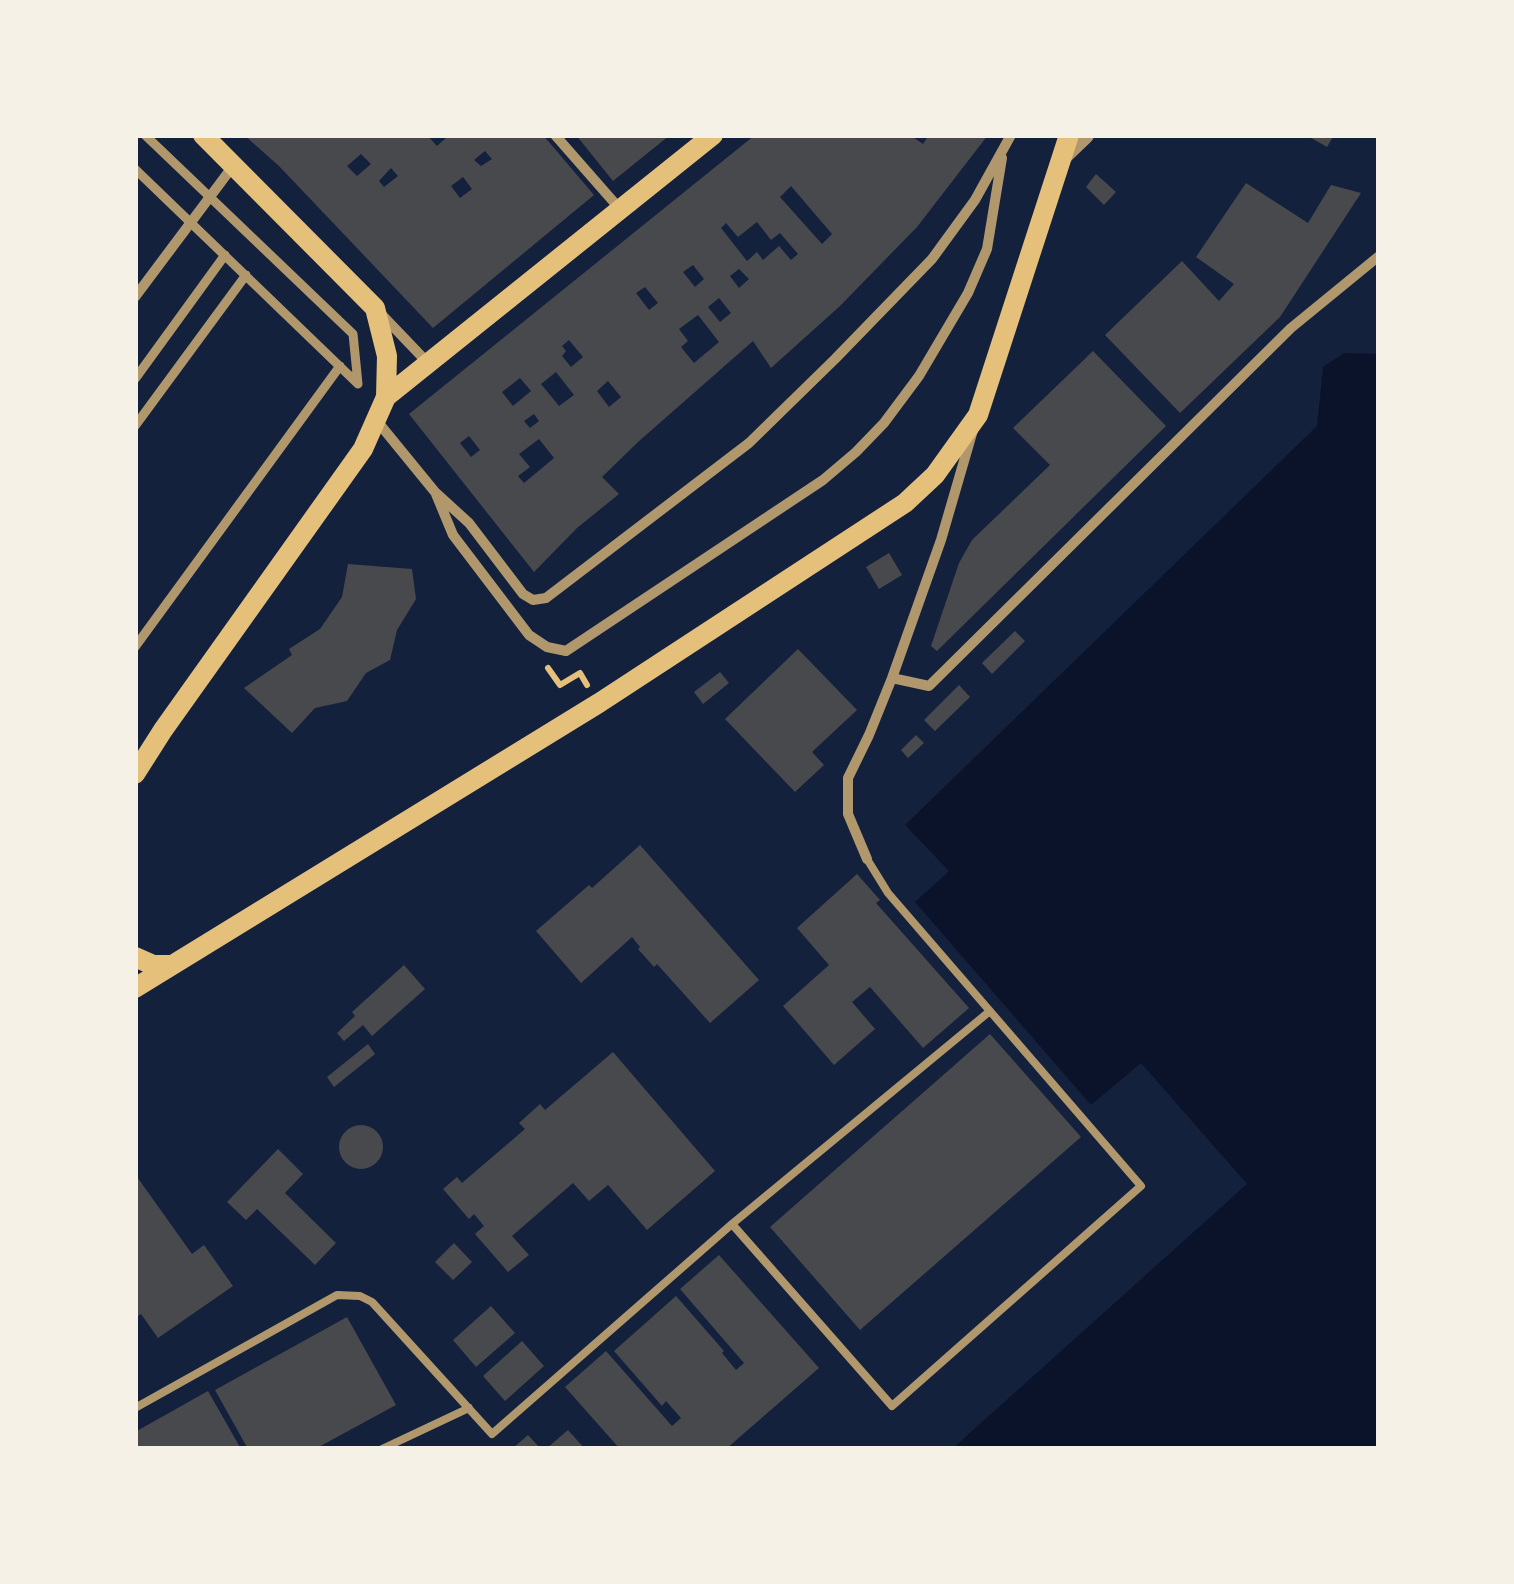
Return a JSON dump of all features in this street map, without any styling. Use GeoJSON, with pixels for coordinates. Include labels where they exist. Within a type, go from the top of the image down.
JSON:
{"type":"FeatureCollection","features":[{"type":"Feature","properties":{"kind":"main road"},"geometry":{"type":"LineString","coordinates":[[135,774],[362,449],[386,397],[387,356],[375,308],[203,135]]}},
{"type":"Feature","properties":{"kind":"main road"},"geometry":{"type":"LineString","coordinates":[[386,397],[712,135]]}},
{"type":"Feature","properties":{"kind":"main road"},"geometry":{"type":"LineString","coordinates":[[135,988],[598,702],[904,503],[934,474],[978,415],[1069,135]]}},
{"type":"Feature","properties":{"kind":"main road"},"geometry":{"type":"LineString","coordinates":[[135,957],[172,966]]}},
{"type":"Feature","properties":{"kind":"street"},"geometry":{"type":"LineString","coordinates":[[135,170],[358,384],[354,334],[144,135]]}},
{"type":"Feature","properties":{"kind":"street"},"geometry":{"type":"LineString","coordinates":[[555,135],[620,208]]}},
{"type":"Feature","properties":{"kind":"street"},"geometry":{"type":"LineString","coordinates":[[377,421],[435,492],[469,523],[523,594],[533,600],[546,598],[750,443],[932,259],[974,200],[1011,135]]}},
{"type":"Feature","properties":{"kind":"street"},"geometry":{"type":"LineString","coordinates":[[1060,158],[1085,135]]}},
{"type":"Feature","properties":{"kind":"street"},"geometry":{"type":"LineString","coordinates":[[435,492],[453,535],[529,636],[547,647],[566,650],[823,480],[884,423],[918,376],[968,293],[987,248],[1003,152]]}},
{"type":"Feature","properties":{"kind":"street"},"geometry":{"type":"LineString","coordinates":[[135,297],[233,165]]}},
{"type":"Feature","properties":{"kind":"street"},"geometry":{"type":"LineString","coordinates":[[135,379],[225,255]]}},
{"type":"Feature","properties":{"kind":"street"},"geometry":{"type":"LineString","coordinates":[[892,678],[929,686],[1291,328],[1379,256]]}},
{"type":"Feature","properties":{"kind":"street"},"geometry":{"type":"LineString","coordinates":[[135,426],[246,275]]}},
{"type":"Feature","properties":{"kind":"street"},"geometry":{"type":"LineString","coordinates":[[375,308],[427,362]]}},
{"type":"Feature","properties":{"kind":"street"},"geometry":{"type":"LineString","coordinates":[[135,647],[340,366]]}},
{"type":"Feature","properties":{"kind":"street"},"geometry":{"type":"LineString","coordinates":[[868,859],[848,814],[848,778],[892,678],[941,540],[978,415]]}},
{"type":"Feature","properties":{"kind":"lane"},"geometry":{"type":"LineString","coordinates":[[732,1224],[892,1406],[1141,1186],[888,892],[868,859]]}},
{"type":"Feature","properties":{"kind":"lane"},"geometry":{"type":"LineString","coordinates":[[135,1408],[337,1296],[360,1296],[372,1302],[492,1434],[732,1224],[990,1011]]}},
{"type":"Feature","properties":{"kind":"lane"},"geometry":{"type":"LineString","coordinates":[[382,1449],[469,1408]]}},
{"type":"Feature","properties":{"kind":"path"},"geometry":{"type":"LineString","coordinates":[[558,681],[560,685],[580,673]]}},
{"type":"Feature","properties":{"kind":"water"},"geometry":{"type":"Polygon","coordinates":[[[1344,353],[1379,354],[1379,1449],[952,1449],[1247,1184],[1141,1063],[1091,1105],[915,902],[949,871],[905,825],[1317,426],[1323,367],[1344,353]]]}},
{"type":"Feature","properties":{"kind":"building"},"geometry":{"type":"Polygon","coordinates":[[[244,135],[427,135],[437,146],[449,135],[543,135],[594,195],[433,328],[279,166],[244,135]],[[485,151],[474,160],[481,166],[492,159],[485,151]],[[361,154],[347,166],[357,176],[371,164],[361,154]],[[391,168],[379,181],[384,187],[398,176],[391,168]],[[463,177],[451,186],[460,198],[472,189],[463,177]]]}},
{"type":"Feature","properties":{"kind":"building"},"geometry":{"type":"Polygon","coordinates":[[[576,135],[670,135],[613,181],[576,135]]]}},
{"type":"Feature","properties":{"kind":"building"},"geometry":{"type":"Polygon","coordinates":[[[755,135],[910,135],[923,144],[929,135],[988,135],[917,227],[840,306],[771,368],[753,341],[638,442],[602,477],[619,494],[577,528],[534,572],[409,414],[755,135]],[[791,186],[780,197],[822,244],[832,234],[791,186]],[[757,222],[738,237],[726,223],[721,228],[747,261],[757,252],[763,260],[779,246],[791,260],[798,254],[780,233],[771,240],[757,222]],[[693,265],[683,272],[695,287],[704,279],[693,265]],[[739,269],[730,276],[739,288],[749,279],[739,269]],[[645,287],[636,293],[649,310],[658,303],[645,287]],[[719,298],[708,307],[720,322],[731,313],[719,298]],[[698,315],[679,329],[688,341],[681,347],[694,363],[719,342],[698,315]],[[569,340],[562,346],[566,351],[562,356],[571,367],[583,357],[569,340]],[[556,372],[541,384],[559,406],[574,395],[556,372]],[[520,378],[502,392],[513,406],[531,391],[520,378]],[[608,381],[597,391],[609,407],[621,397],[608,381]],[[534,414],[524,421],[530,428],[539,421],[534,414]],[[469,436],[460,443],[471,457],[480,450],[469,436]],[[539,439],[519,454],[530,467],[518,476],[524,483],[554,458],[539,439]]]}},
{"type":"Feature","properties":{"kind":"building"},"geometry":{"type":"Polygon","coordinates":[[[1306,135],[1334,135],[1327,147],[1306,135]]]}},
{"type":"Feature","properties":{"kind":"building"},"geometry":{"type":"Polygon","coordinates":[[[1096,174],[1116,192],[1104,205],[1086,187],[1096,174]]]}},
{"type":"Feature","properties":{"kind":"building"},"geometry":{"type":"Polygon","coordinates":[[[1246,183],[1308,223],[1331,185],[1361,193],[1280,317],[1180,413],[1105,335],[1182,261],[1219,301],[1234,284],[1196,257],[1246,183]]]}},
{"type":"Feature","properties":{"kind":"building"},"geometry":{"type":"Polygon","coordinates":[[[1093,351],[1166,426],[937,651],[931,646],[959,563],[972,540],[1050,465],[1013,428],[1093,351]]]}},
{"type":"Feature","properties":{"kind":"building"},"geometry":{"type":"Polygon","coordinates":[[[889,553],[902,575],[879,589],[866,567],[889,553]]]}},
{"type":"Feature","properties":{"kind":"building"},"geometry":{"type":"Polygon","coordinates":[[[348,564],[412,569],[416,599],[397,630],[390,660],[366,673],[347,701],[315,708],[292,733],[244,688],[292,655],[289,649],[320,629],[342,597],[348,564]]]}},
{"type":"Feature","properties":{"kind":"building"},"geometry":{"type":"Polygon","coordinates":[[[1015,631],[1025,641],[992,674],[982,663],[1015,631]]]}},
{"type":"Feature","properties":{"kind":"building"},"geometry":{"type":"Polygon","coordinates":[[[798,649],[857,710],[812,752],[824,765],[795,792],[725,719],[798,649]]]}},
{"type":"Feature","properties":{"kind":"building"},"geometry":{"type":"Polygon","coordinates":[[[720,672],[729,683],[703,704],[694,692],[720,672]]]}},
{"type":"Feature","properties":{"kind":"building"},"geometry":{"type":"Polygon","coordinates":[[[959,685],[970,697],[935,731],[924,720],[959,685]]]}},
{"type":"Feature","properties":{"kind":"building"},"geometry":{"type":"Polygon","coordinates":[[[916,735],[924,743],[908,758],[901,750],[916,735]]]}},
{"type":"Feature","properties":{"kind":"building"},"geometry":{"type":"Polygon","coordinates":[[[640,845],[759,980],[710,1023],[657,964],[654,967],[632,937],[581,983],[536,931],[640,845]]]}},
{"type":"Feature","properties":{"kind":"building"},"geometry":{"type":"Polygon","coordinates":[[[857,874],[880,900],[876,903],[969,1008],[923,1048],[870,987],[852,1002],[875,1029],[834,1065],[783,1006],[829,965],[797,928],[857,874]]]}},
{"type":"Feature","properties":{"kind":"building"},"geometry":{"type":"Polygon","coordinates":[[[404,965],[425,989],[372,1036],[363,1025],[344,1041],[337,1033],[355,1016],[352,1012],[404,965]]]}},
{"type":"Feature","properties":{"kind":"building"},"geometry":{"type":"Polygon","coordinates":[[[990,1034],[1081,1137],[860,1330],[770,1227],[990,1034]]]}},
{"type":"Feature","properties":{"kind":"building"},"geometry":{"type":"Polygon","coordinates":[[[368,1044],[375,1054],[334,1087],[327,1077],[368,1044]]]}},
{"type":"Feature","properties":{"kind":"building"},"geometry":{"type":"Polygon","coordinates":[[[613,1052],[715,1171],[647,1230],[608,1185],[589,1201],[573,1183],[512,1236],[529,1255],[508,1272],[475,1234],[484,1226],[474,1214],[469,1219],[443,1189],[457,1177],[462,1183],[525,1129],[519,1123],[540,1104],[545,1110],[613,1052]]]}},
{"type":"Feature","properties":{"kind":"building"},"geometry":{"type":"Polygon","coordinates":[[[361,1125],[377,1131],[383,1147],[377,1163],[361,1169],[345,1163],[339,1147],[345,1131],[361,1125]]]}},
{"type":"Feature","properties":{"kind":"building"},"geometry":{"type":"Polygon","coordinates":[[[278,1149],[303,1174],[285,1193],[336,1243],[315,1265],[257,1209],[246,1220],[227,1202],[278,1149]]]}},
{"type":"Feature","properties":{"kind":"building"},"geometry":{"type":"Polygon","coordinates":[[[135,1174],[192,1254],[204,1245],[233,1286],[158,1338],[141,1314],[135,1318],[135,1174]]]}},
{"type":"Feature","properties":{"kind":"building"},"geometry":{"type":"Polygon","coordinates":[[[454,1243],[472,1262],[453,1280],[435,1262],[454,1243]]]}},
{"type":"Feature","properties":{"kind":"building"},"geometry":{"type":"Polygon","coordinates":[[[719,1255],[819,1368],[726,1449],[620,1449],[565,1387],[606,1351],[672,1426],[681,1418],[666,1401],[662,1406],[614,1351],[676,1296],[736,1370],[744,1363],[680,1289],[719,1255]]]}},
{"type":"Feature","properties":{"kind":"building"},"geometry":{"type":"Polygon","coordinates":[[[491,1306],[515,1333],[476,1367],[453,1340],[491,1306]]]}},
{"type":"Feature","properties":{"kind":"building"},"geometry":{"type":"Polygon","coordinates":[[[347,1317],[396,1405],[315,1449],[248,1449],[215,1390],[347,1317]]]}},
{"type":"Feature","properties":{"kind":"building"},"geometry":{"type":"Polygon","coordinates":[[[522,1341],[544,1366],[505,1401],[483,1376],[522,1341]]]}},
{"type":"Feature","properties":{"kind":"building"},"geometry":{"type":"Polygon","coordinates":[[[208,1391],[241,1449],[135,1449],[135,1432],[208,1391]]]}},
{"type":"Feature","properties":{"kind":"building"},"geometry":{"type":"Polygon","coordinates":[[[568,1430],[585,1449],[546,1449],[568,1430]]]}},
{"type":"Feature","properties":{"kind":"building"},"geometry":{"type":"Polygon","coordinates":[[[528,1435],[541,1449],[512,1449],[528,1435]]]}}]}
